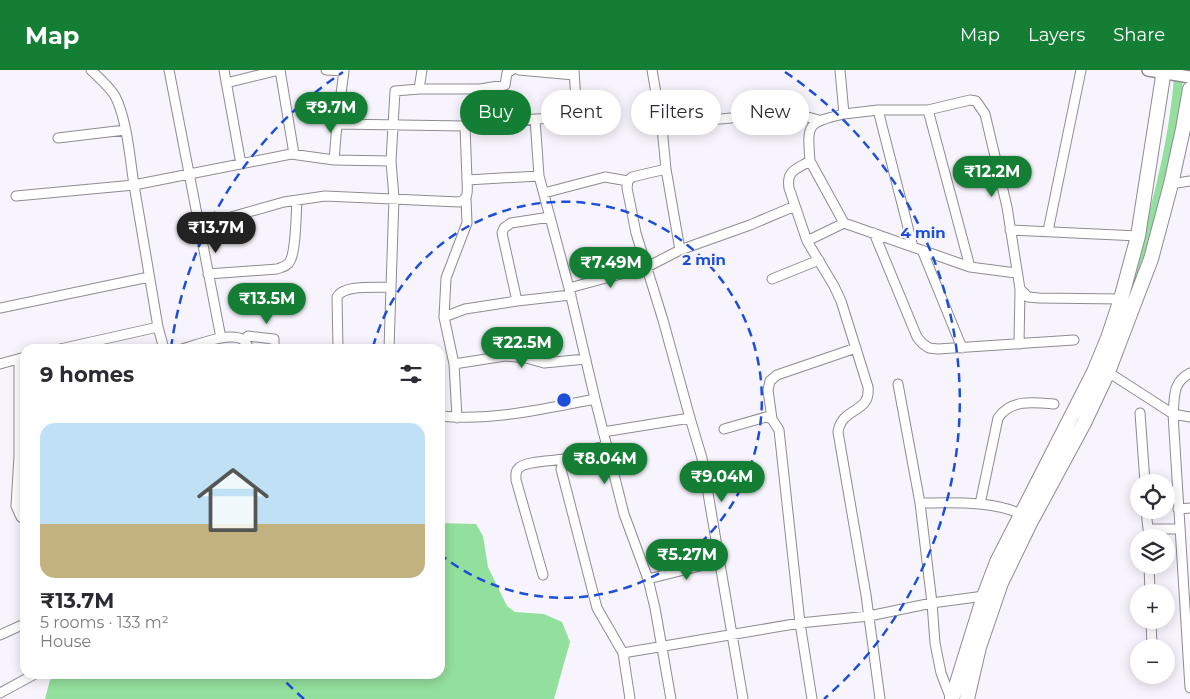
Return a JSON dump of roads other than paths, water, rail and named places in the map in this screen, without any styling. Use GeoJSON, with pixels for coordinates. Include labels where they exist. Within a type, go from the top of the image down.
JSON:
{"type":"FeatureCollection","features":[{"type":"Feature","properties":{"kind":"main road"},"geometry":{"type":"LineString","coordinates":[[951,699],[984,596],[997,562],[1094,372],[1121,300],[1138,236],[1175,74]]}},
{"type":"Feature","properties":{"kind":"main road"},"geometry":{"type":"LineString","coordinates":[[967,699],[980,647],[1001,583],[1030,523],[1084,423],[1108,372],[1151,259],[1187,128],[1190,94]]}},
{"type":"Feature","properties":{"kind":"street"},"geometry":{"type":"LineString","coordinates":[[91,70],[114,96],[122,114],[158,327],[163,344]]}},
{"type":"Feature","properties":{"kind":"street"},"geometry":{"type":"LineString","coordinates":[[169,70],[221,338]]}},
{"type":"Feature","properties":{"kind":"street"},"geometry":{"type":"LineString","coordinates":[[224,70],[240,164]]}},
{"type":"Feature","properties":{"kind":"street"},"geometry":{"type":"LineString","coordinates":[[226,83],[279,70],[294,154]]}},
{"type":"Feature","properties":{"kind":"street"},"geometry":{"type":"LineString","coordinates":[[326,70],[344,71],[334,160]]}},
{"type":"Feature","properties":{"kind":"street"},"geometry":{"type":"LineString","coordinates":[[419,89],[422,70]]}},
{"type":"Feature","properties":{"kind":"street"},"geometry":{"type":"LineString","coordinates":[[389,344],[394,198],[391,161],[395,90],[480,89],[505,85],[506,73],[512,70]]}},
{"type":"Feature","properties":{"kind":"street"},"geometry":{"type":"LineString","coordinates":[[519,70],[574,73],[578,114],[568,118],[531,119]]}},
{"type":"Feature","properties":{"kind":"street"},"geometry":{"type":"LineString","coordinates":[[652,70],[655,90]]}},
{"type":"Feature","properties":{"kind":"street"},"geometry":{"type":"LineString","coordinates":[[840,70],[844,114]]}},
{"type":"Feature","properties":{"kind":"street"},"geometry":{"type":"LineString","coordinates":[[1048,231],[1081,70]]}},
{"type":"Feature","properties":{"kind":"street"},"geometry":{"type":"LineString","coordinates":[[1148,70],[1175,74]]}},
{"type":"Feature","properties":{"kind":"street"},"geometry":{"type":"LineString","coordinates":[[1016,273],[970,267],[844,222],[810,160],[809,130],[812,124],[819,120],[844,114],[878,110],[928,110],[970,100],[976,101],[981,106],[987,123],[1007,207],[1020,289],[1019,344]]}},
{"type":"Feature","properties":{"kind":"street"},"geometry":{"type":"LineString","coordinates":[[878,110],[913,247]]}},
{"type":"Feature","properties":{"kind":"street"},"geometry":{"type":"LineString","coordinates":[[928,110],[970,267]]}},
{"type":"Feature","properties":{"kind":"street"},"geometry":{"type":"LineString","coordinates":[[721,119],[783,114],[800,115],[819,120]]}},
{"type":"Feature","properties":{"kind":"street"},"geometry":{"type":"LineString","coordinates":[[535,119],[539,176],[570,292],[624,514],[648,579],[663,646],[671,699]]}},
{"type":"Feature","properties":{"kind":"street"},"geometry":{"type":"LineString","coordinates":[[337,124],[460,126]]}},
{"type":"Feature","properties":{"kind":"street"},"geometry":{"type":"LineString","coordinates":[[58,138],[125,130]]}},
{"type":"Feature","properties":{"kind":"street"},"geometry":{"type":"LineString","coordinates":[[457,418],[454,364],[444,317],[446,278],[467,223],[465,135]]}},
{"type":"Feature","properties":{"kind":"street"},"geometry":{"type":"LineString","coordinates":[[663,135],[666,169],[680,250]]}},
{"type":"Feature","properties":{"kind":"street"},"geometry":{"type":"LineString","coordinates":[[16,196],[134,185],[294,154],[334,160],[391,161]]}},
{"type":"Feature","properties":{"kind":"street"},"geometry":{"type":"LineString","coordinates":[[810,160],[790,172],[787,179],[807,241],[834,286],[841,302],[868,387],[869,396],[864,404],[843,419],[838,432],[869,616],[880,699]]}},
{"type":"Feature","properties":{"kind":"street"},"geometry":{"type":"LineString","coordinates":[[544,193],[605,178],[628,181],[640,174],[666,169]]}},
{"type":"Feature","properties":{"kind":"street"},"geometry":{"type":"LineString","coordinates":[[466,180],[539,176]]}},
{"type":"Feature","properties":{"kind":"street"},"geometry":{"type":"LineString","coordinates":[[628,181],[626,188],[636,233],[702,458],[743,699]]}},
{"type":"Feature","properties":{"kind":"street"},"geometry":{"type":"LineString","coordinates":[[1171,184],[1190,181]]}},
{"type":"Feature","properties":{"kind":"street"},"geometry":{"type":"LineString","coordinates":[[199,226],[284,202],[326,196],[459,202],[466,199]]}},
{"type":"Feature","properties":{"kind":"street"},"geometry":{"type":"LineString","coordinates":[[208,274],[277,269],[290,262],[293,253],[297,200]]}},
{"type":"Feature","properties":{"kind":"street"},"geometry":{"type":"LineString","coordinates":[[444,317],[465,309],[570,292],[646,267],[680,250],[750,225],[795,206]]}},
{"type":"Feature","properties":{"kind":"street"},"geometry":{"type":"LineString","coordinates":[[518,301],[502,233],[504,228],[511,223],[550,217]]}},
{"type":"Feature","properties":{"kind":"street"},"geometry":{"type":"LineString","coordinates":[[807,241],[844,222]]}},
{"type":"Feature","properties":{"kind":"street"},"geometry":{"type":"LineString","coordinates":[[1010,230],[1138,236]]}},
{"type":"Feature","properties":{"kind":"street"},"geometry":{"type":"LineString","coordinates":[[874,233],[917,337],[929,348],[962,348],[1074,340]]}},
{"type":"Feature","properties":{"kind":"street"},"geometry":{"type":"LineString","coordinates":[[922,250],[962,348]]}},
{"type":"Feature","properties":{"kind":"street"},"geometry":{"type":"LineString","coordinates":[[772,279],[819,260]]}},
{"type":"Feature","properties":{"kind":"street"},"geometry":{"type":"LineString","coordinates":[[0,308],[149,276]]}},
{"type":"Feature","properties":{"kind":"street"},"geometry":{"type":"LineString","coordinates":[[338,344],[338,297],[340,293],[352,288],[391,287]]}},
{"type":"Feature","properties":{"kind":"street"},"geometry":{"type":"LineString","coordinates":[[1020,289],[1028,297],[1121,300]]}},
{"type":"Feature","properties":{"kind":"street"},"geometry":{"type":"LineString","coordinates":[[82,344],[158,327]]}},
{"type":"Feature","properties":{"kind":"street"},"geometry":{"type":"LineString","coordinates":[[247,344],[248,336],[274,339],[274,344]]}},
{"type":"Feature","properties":{"kind":"street"},"geometry":{"type":"LineString","coordinates":[[200,344],[221,338],[234,337],[245,344]]}},
{"type":"Feature","properties":{"kind":"street"},"geometry":{"type":"LineString","coordinates":[[812,699],[800,624],[779,430],[772,419],[768,390],[770,381],[777,375],[856,348]]}},
{"type":"Feature","properties":{"kind":"street"},"geometry":{"type":"LineString","coordinates":[[454,364],[505,356],[526,358],[544,363],[586,359]]}},
{"type":"Feature","properties":{"kind":"street"},"geometry":{"type":"LineString","coordinates":[[0,364],[20,359]]}},
{"type":"Feature","properties":{"kind":"street"},"geometry":{"type":"LineString","coordinates":[[1108,372],[1173,414],[1190,417]]}},
{"type":"Feature","properties":{"kind":"street"},"geometry":{"type":"LineString","coordinates":[[1190,373],[1180,380],[1175,389],[1173,414],[1178,509],[1180,529],[1186,552],[1190,688]]}},
{"type":"Feature","properties":{"kind":"street"},"geometry":{"type":"LineString","coordinates":[[898,384],[920,503],[935,643],[941,673],[951,699]]}},
{"type":"Feature","properties":{"kind":"street"},"geometry":{"type":"LineString","coordinates":[[445,417],[457,418],[521,413],[595,399]]}},
{"type":"Feature","properties":{"kind":"street"},"geometry":{"type":"LineString","coordinates":[[980,504],[998,418],[1003,411],[1012,405],[1026,402],[1054,404]]}},
{"type":"Feature","properties":{"kind":"street"},"geometry":{"type":"LineString","coordinates":[[1140,413],[1144,474]]}},
{"type":"Feature","properties":{"kind":"street"},"geometry":{"type":"LineString","coordinates":[[724,429],[759,418],[766,417],[772,419]]}},
{"type":"Feature","properties":{"kind":"street"},"geometry":{"type":"LineString","coordinates":[[603,432],[690,418]]}},
{"type":"Feature","properties":{"kind":"street"},"geometry":{"type":"LineString","coordinates":[[20,423],[16,506],[20,515]]}},
{"type":"Feature","properties":{"kind":"street"},"geometry":{"type":"LineString","coordinates":[[543,575],[516,480],[516,472],[519,467],[525,464],[564,459],[573,453],[607,446]]}},
{"type":"Feature","properties":{"kind":"street"},"geometry":{"type":"LineString","coordinates":[[564,459],[561,469],[597,608],[623,654],[630,699]]}},
{"type":"Feature","properties":{"kind":"street"},"geometry":{"type":"LineString","coordinates":[[920,503],[980,504],[1016,511],[1022,515]]}},
{"type":"Feature","properties":{"kind":"street"},"geometry":{"type":"LineString","coordinates":[[1178,509],[1190,508]]}},
{"type":"Feature","properties":{"kind":"street"},"geometry":{"type":"LineString","coordinates":[[1175,530],[1180,529]]}},
{"type":"Feature","properties":{"kind":"street"},"geometry":{"type":"LineString","coordinates":[[648,579],[720,561]]}},
{"type":"Feature","properties":{"kind":"street"},"geometry":{"type":"LineString","coordinates":[[623,654],[663,646],[800,624],[869,616],[932,603],[984,596]]}},
{"type":"Feature","properties":{"kind":"street"},"geometry":{"type":"LineString","coordinates":[[0,635],[20,626]]}},
{"type":"Feature","properties":{"kind":"street"},"geometry":{"type":"LineString","coordinates":[[0,693],[26,679]]}},
{"type":"Feature","properties":{"kind":"waterway"},"geometry":{"type":"LineString","coordinates":[[1124,311],[1151,222],[1166,162],[1172,131],[1179,70]]}}]}
